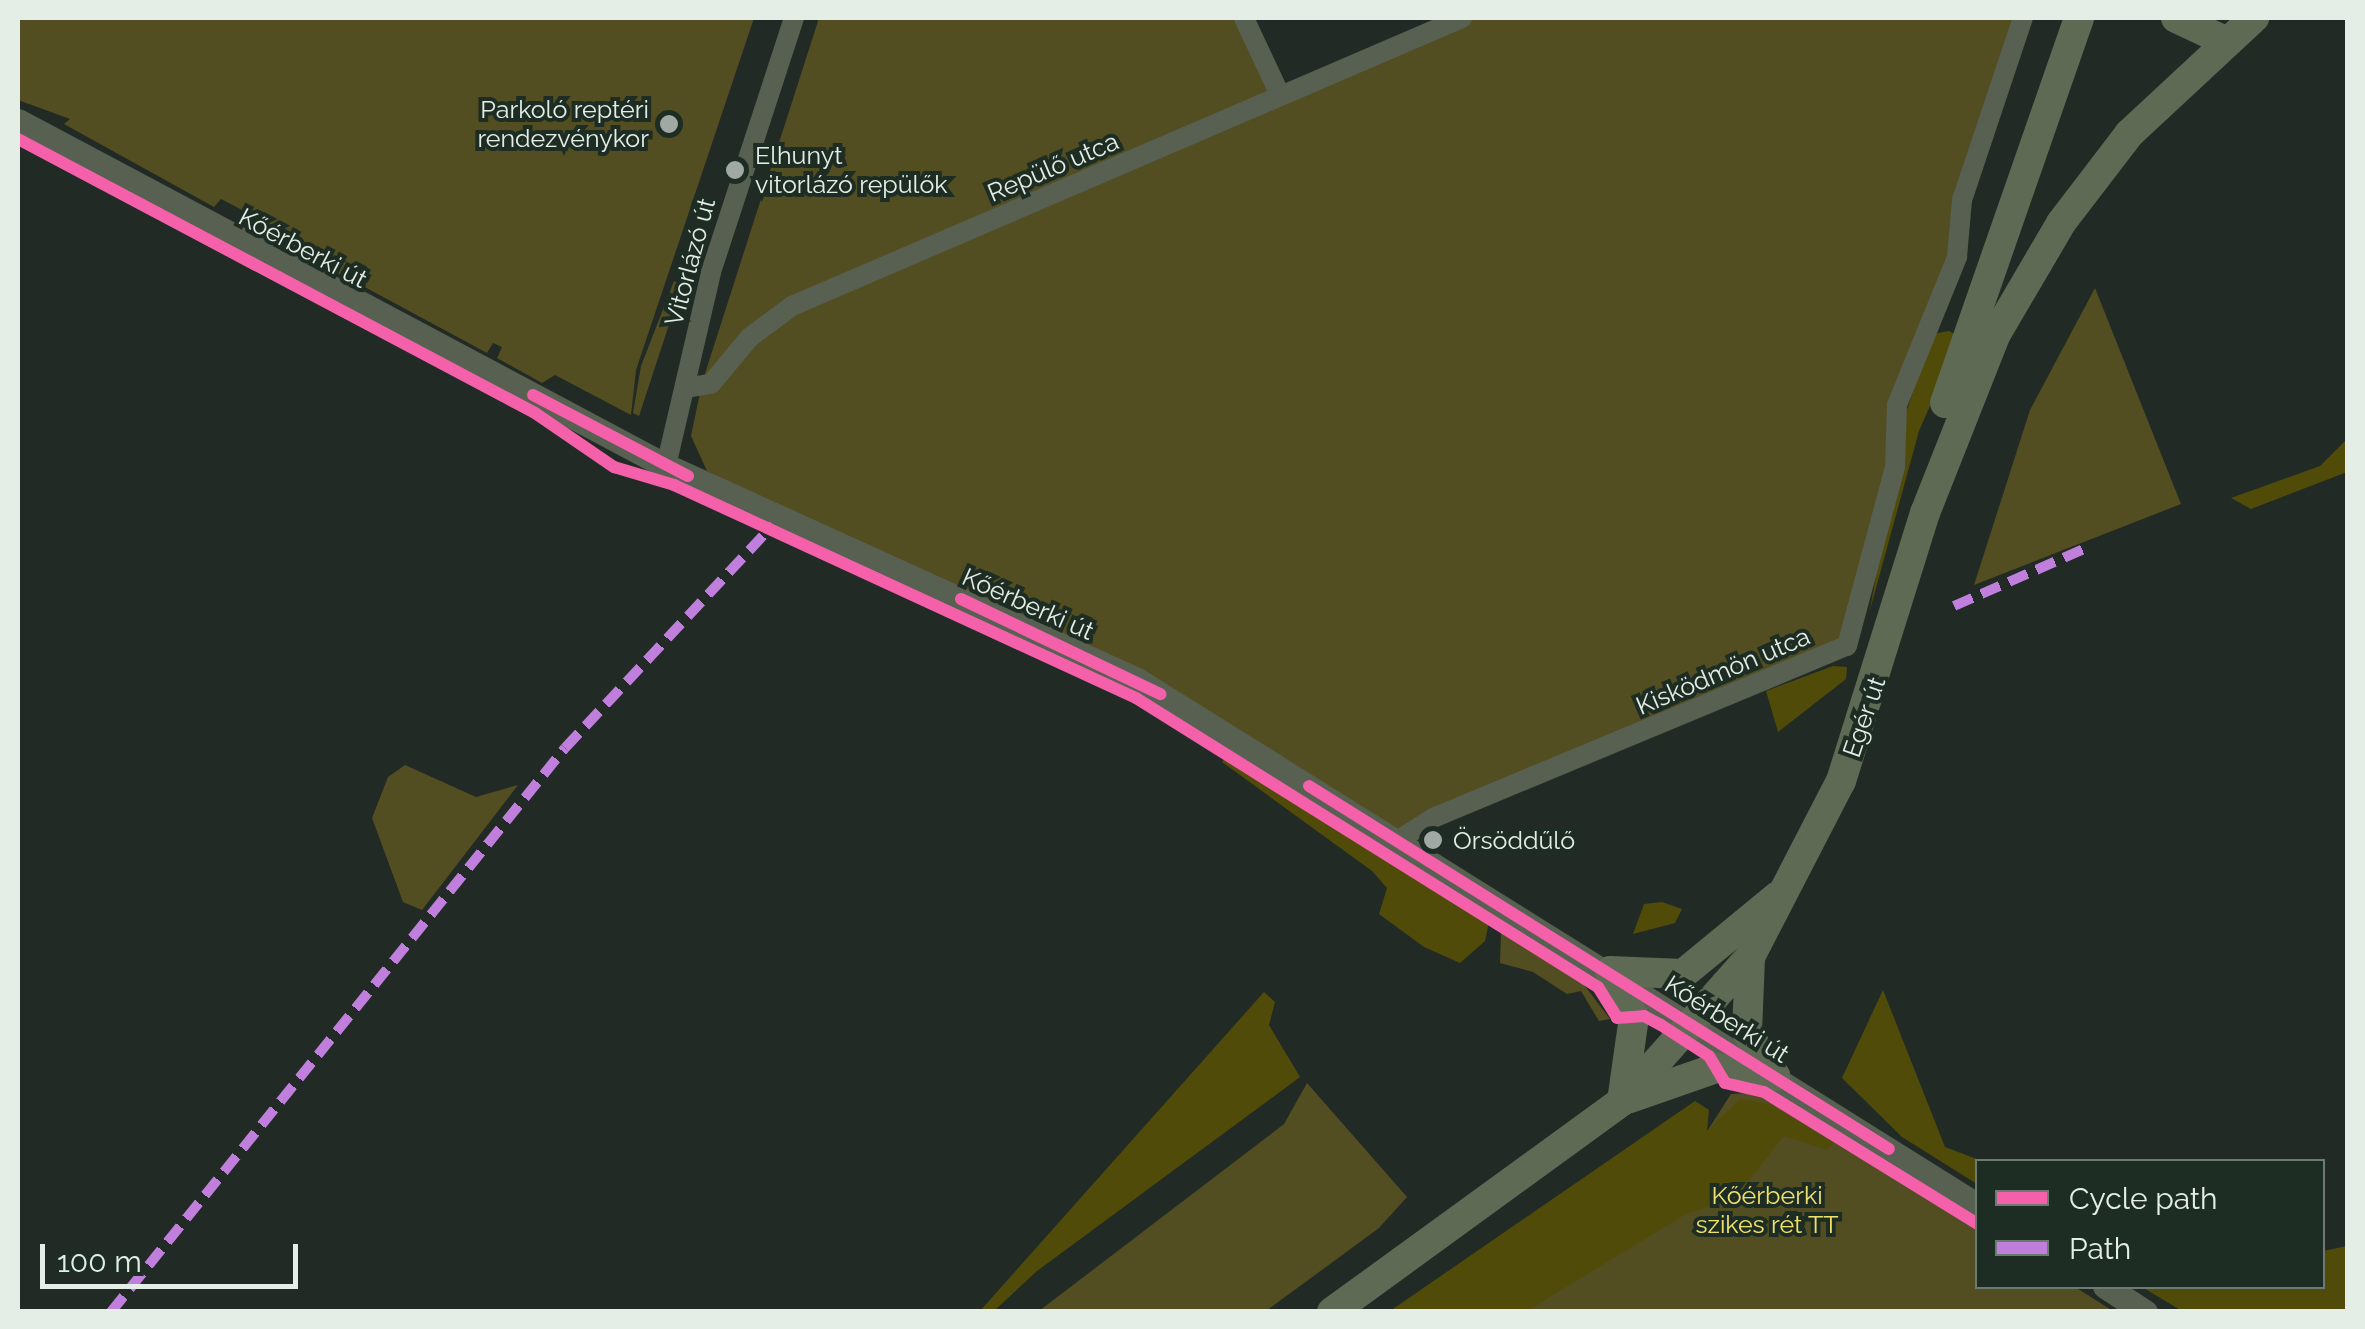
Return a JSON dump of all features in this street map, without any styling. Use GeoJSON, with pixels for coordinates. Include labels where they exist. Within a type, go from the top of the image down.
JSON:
{"type":"FeatureCollection","features":[{"type":"Feature","properties":{"kind":"main road"},"geometry":{"type":"LineString","coordinates":[[1925,513],[1929,448],[2079,18]]}},
{"type":"Feature","properties":{"kind":"main road"},"geometry":{"type":"LineString","coordinates":[[2176,18],[2224,41]]}},
{"type":"Feature","properties":{"kind":"main road","name":"Egér út"},"geometry":{"type":"LineString","coordinates":[[1332,1312],[1622,1100],[1694,1026],[1750,958],[1793,884],[1860,734],[1925,513],[1972,384],[2044,248],[2129,134],[2224,41],[2254,18]]}},
{"type":"Feature","properties":{"kind":"main road"},"geometry":{"type":"LineString","coordinates":[[1775,1076],[1716,1068],[1622,1100],[1634,1017],[1610,971],[1684,974],[1793,884]]}},
{"type":"Feature","properties":{"kind":"main road"},"geometry":{"type":"LineString","coordinates":[[1750,958],[1747,1032],[1775,1076]]}},
{"type":"Feature","properties":{"kind":"street","name":"Vitorlázó út"},"geometry":{"type":"LineString","coordinates":[[666,466],[710,272],[794,18]]}},
{"type":"Feature","properties":{"kind":"street"},"geometry":{"type":"LineString","coordinates":[[1244,18],[1280,95]]}},
{"type":"Feature","properties":{"kind":"street","name":"Repülő utca"},"geometry":{"type":"LineString","coordinates":[[685,388],[711,384],[749,338],[792,306],[1462,18]]}},
{"type":"Feature","properties":{"kind":"street","name":"Kisködmön utca"},"geometry":{"type":"LineString","coordinates":[[1399,840],[1433,818],[1848,646],[1895,467],[1897,406],[1957,257],[1962,200],[2023,18]]}},
{"type":"Feature","properties":{"kind":"street","name":"Kőérberki út"},"geometry":{"type":"LineString","coordinates":[[18,121],[666,466],[1076,648],[1399,840],[1975,1204]]}},
{"type":"Feature","properties":{"kind":"street"},"geometry":{"type":"LineString","coordinates":[[2110,1289],[2145,1312]]}},
{"type":"Feature","properties":{"kind":"green space"},"geometry":{"type":"Polygon","coordinates":[[[18,18],[754,18],[636,370],[631,415],[555,375],[542,383],[497,358],[502,347],[493,343],[487,353],[361,285],[366,275],[349,279],[323,266],[330,256],[300,240],[297,249],[273,237],[277,228],[221,199],[214,207],[64,124],[70,119],[18,100],[18,18]]]}},
{"type":"Feature","properties":{"kind":"green space"},"geometry":{"type":"Polygon","coordinates":[[[819,18],[1244,18],[1280,95],[1462,18],[2023,18],[1963,224],[1897,405],[1856,631],[1399,840],[1265,759],[707,471],[691,436],[702,383],[819,18]]]}},
{"type":"Feature","properties":{"kind":"green space"},"geometry":{"type":"Polygon","coordinates":[[[674,281],[682,285],[639,416],[633,413],[641,366],[674,281]]]}},
{"type":"Feature","properties":{"kind":"green space"},"geometry":{"type":"Polygon","coordinates":[[[2095,288],[2181,504],[1974,585],[2030,410],[2095,288]]]}},
{"type":"Feature","properties":{"kind":"green space"},"geometry":{"type":"Polygon","coordinates":[[[405,765],[476,797],[518,785],[422,910],[403,902],[372,818],[388,777],[405,765]]]}},
{"type":"Feature","properties":{"kind":"green space"},"geometry":{"type":"Polygon","coordinates":[[[1501,932],[1582,982],[1610,1019],[1599,1021],[1581,991],[1567,994],[1533,972],[1500,963],[1501,932]]]}},
{"type":"Feature","properties":{"kind":"green space"},"geometry":{"type":"Polygon","coordinates":[[[1307,1083],[1407,1197],[1379,1228],[1266,1311],[1039,1311],[1284,1124],[1307,1083]]]}},
{"type":"Feature","properties":{"kind":"green space","name":"Kőérberki szikes rét TT"},"geometry":{"type":"Polygon","coordinates":[[[1764,1092],[1975,1223],[1975,1289],[2078,1289],[2113,1311],[1450,1312],[1706,1133],[1731,1094],[1764,1092]]]}},
{"type":"Feature","properties":{"kind":"shaded area"},"geometry":{"type":"Polygon","coordinates":[[[1949,331],[1960,337],[1919,431],[1870,610],[1903,421],[1933,334],[1949,331]]]}},
{"type":"Feature","properties":{"kind":"shaded area"},"geometry":{"type":"Polygon","coordinates":[[[2347,439],[2347,472],[2251,509],[2231,498],[2320,466],[2347,439]]]}},
{"type":"Feature","properties":{"kind":"shaded area"},"geometry":{"type":"Polygon","coordinates":[[[1833,666],[1847,667],[1846,679],[1778,732],[1766,691],[1833,666]]]}},
{"type":"Feature","properties":{"kind":"shaded area"},"geometry":{"type":"Polygon","coordinates":[[[1227,756],[1489,922],[1485,941],[1460,963],[1424,947],[1379,914],[1387,888],[1372,871],[1222,762],[1227,756]]]}},
{"type":"Feature","properties":{"kind":"shaded area"},"geometry":{"type":"Polygon","coordinates":[[[1662,902],[1682,909],[1675,923],[1633,934],[1644,904],[1662,902]]]}},
{"type":"Feature","properties":{"kind":"shaded area"},"geometry":{"type":"Polygon","coordinates":[[[1883,990],[1945,1147],[1977,1159],[1975,1183],[1902,1137],[1842,1078],[1883,990]]]}},
{"type":"Feature","properties":{"kind":"shaded area"},"geometry":{"type":"Polygon","coordinates":[[[1264,992],[1275,1002],[1269,1025],[1300,1077],[1037,1271],[994,1311],[980,1311],[1264,992]]]}},
{"type":"Feature","properties":{"kind":"shaded area"},"geometry":{"type":"Polygon","coordinates":[[[1740,1099],[1770,1104],[1834,1143],[1827,1150],[1784,1136],[1735,1198],[1686,1214],[1527,1311],[1390,1311],[1695,1101],[1709,1110],[1707,1131],[1740,1099]]]}},
{"type":"Feature","properties":{"kind":"shaded area"},"geometry":{"type":"Polygon","coordinates":[[[2347,1246],[2347,1311],[2182,1311],[2145,1289],[2325,1289],[2325,1251],[2347,1246]]]}},
{"type":"Feature","properties":{"kind":"marked path"},"geometry":{"type":"LineString","coordinates":[[111,1312],[565,748],[773,525]]}},
{"type":"Feature","properties":{"kind":"marked path"},"geometry":{"type":"LineString","coordinates":[[1954,606],[2084,549]]}},
{"type":"Feature","properties":{"kind":"cycle path"},"geometry":{"type":"LineString","coordinates":[[18,139],[535,413],[614,467],[674,485],[1136,698],[1598,987],[1617,1018],[1644,1016],[1661,1025],[1709,1056],[1725,1083],[1764,1092],[1975,1222]]}},
{"type":"Feature","properties":{"kind":"cycle path"},"geometry":{"type":"LineString","coordinates":[[533,395],[688,476]]}},
{"type":"Feature","properties":{"kind":"cycle path"},"geometry":{"type":"LineString","coordinates":[[961,599],[1160,694]]}},
{"type":"Feature","properties":{"kind":"cycle path"},"geometry":{"type":"LineString","coordinates":[[1309,786],[1889,1149]]}},
{"type":"Feature","properties":{"kind":"place","name":"Parkoló reptéri rendezvénykor"},"geometry":{"type":"Point","coordinates":[669,124]}},
{"type":"Feature","properties":{"kind":"place","name":"Elhunyt vitorlázó repülők"},"geometry":{"type":"Point","coordinates":[735,170]}},
{"type":"Feature","properties":{"kind":"place","name":"Örsöddűlő"},"geometry":{"type":"Point","coordinates":[1433,840]}}]}
